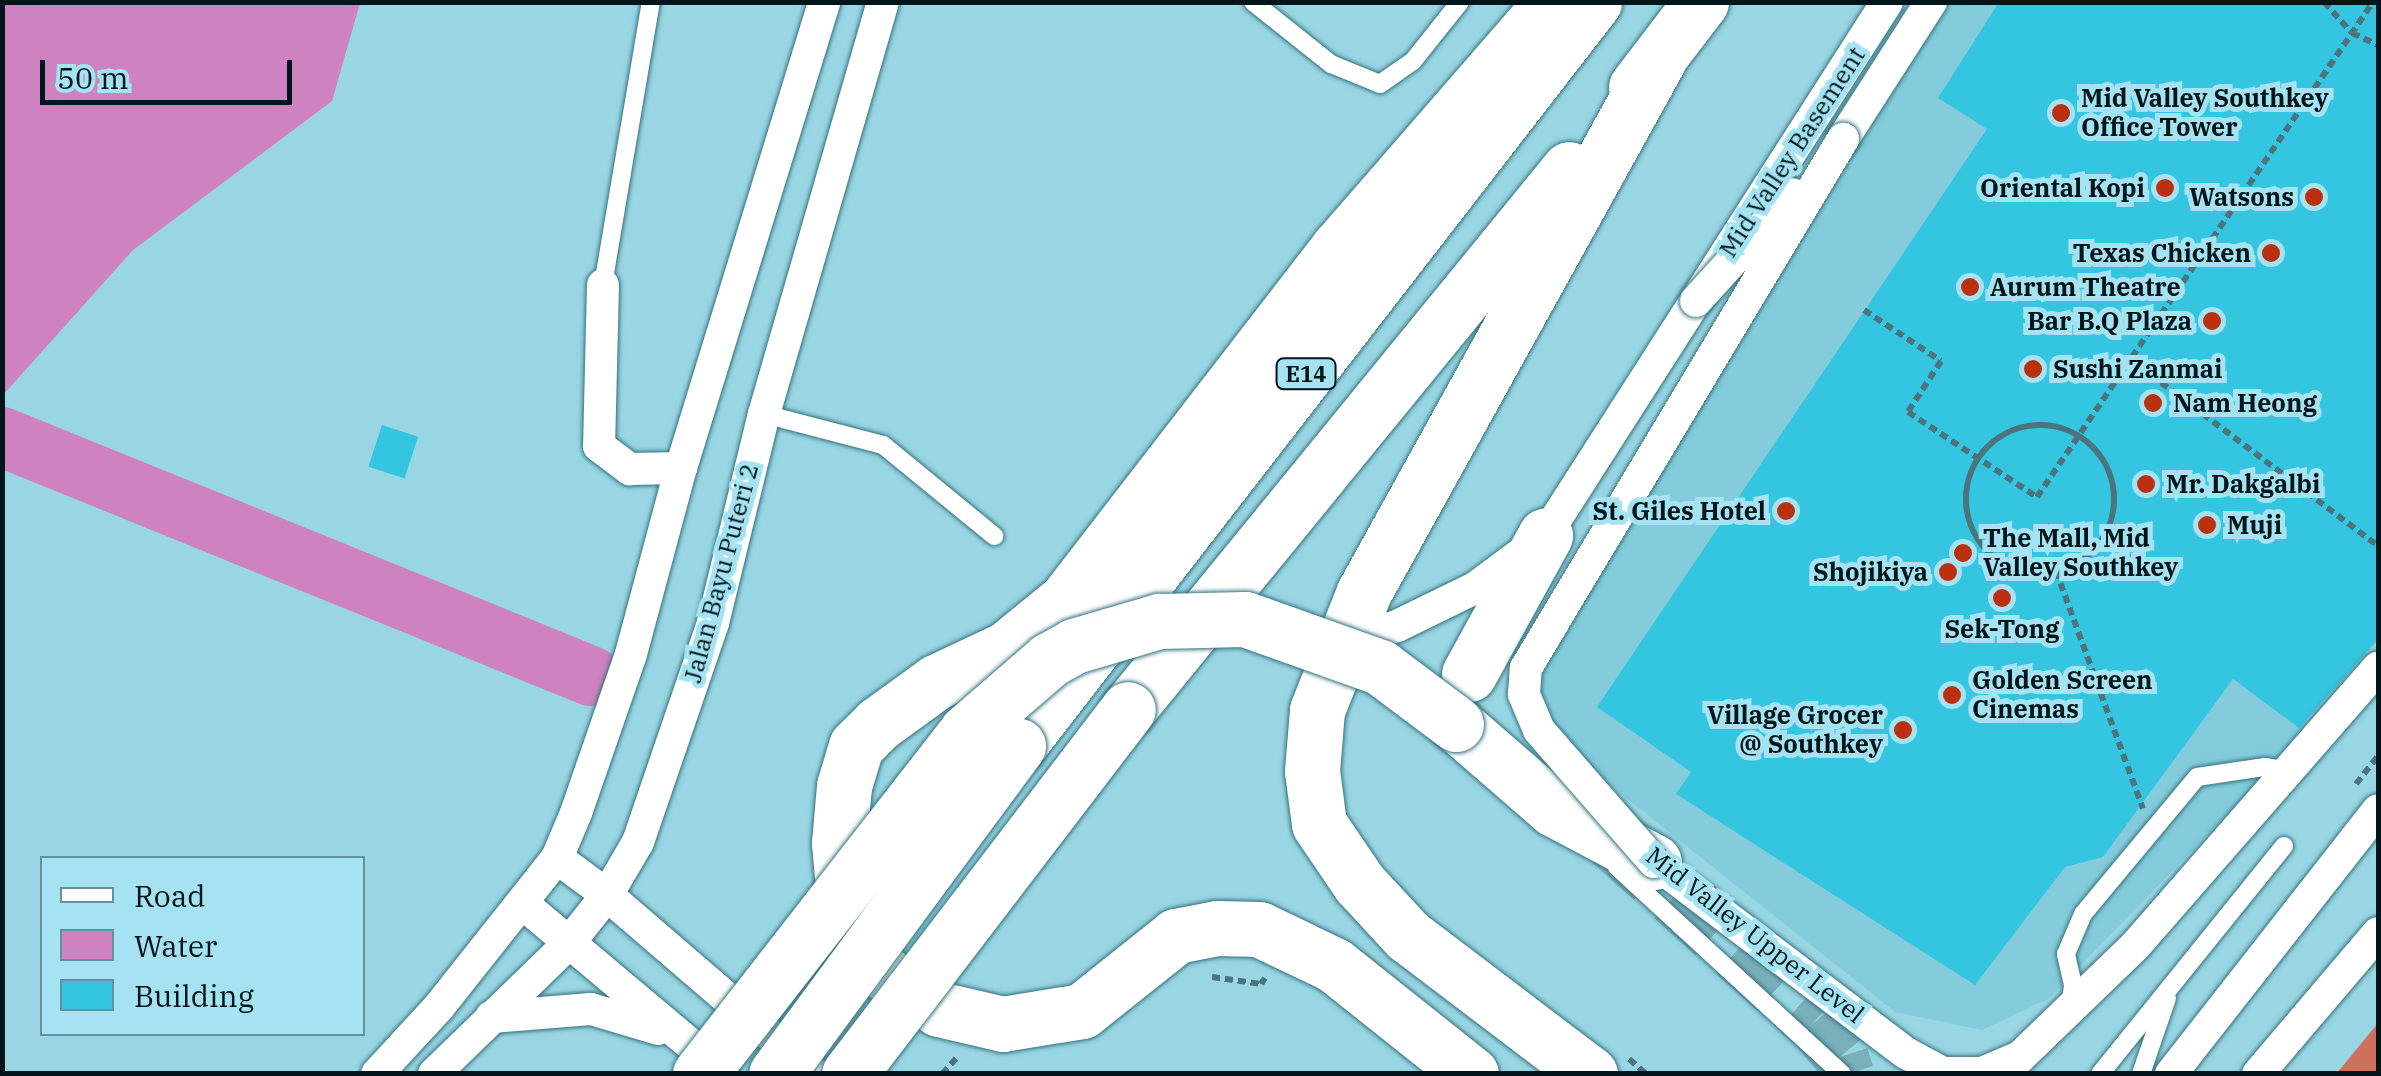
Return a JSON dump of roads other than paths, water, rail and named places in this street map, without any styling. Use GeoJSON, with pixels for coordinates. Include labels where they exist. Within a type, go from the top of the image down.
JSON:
{"type":"FeatureCollection","features":[{"type":"Feature","properties":{"kind":"highway"},"geometry":{"type":"LineString","coordinates":[[1471,1074],[1334,965],[1259,929],[1217,928],[1176,936],[1082,1011],[1003,1024],[939,1009],[881,970],[846,911],[839,843],[844,786],[856,746],[878,724],[936,682],[1006,648],[1066,600],[1339,246],[1552,2]]}},
{"type":"Feature","properties":{"kind":"highway","name":"E14"},"geometry":{"type":"LineString","coordinates":[[776,1074],[1018,746],[1594,2]]}},
{"type":"Feature","properties":{"kind":"highway","name":"E14"},"geometry":{"type":"LineString","coordinates":[[850,1074],[1128,709],[1658,61],[1701,2]]}},
{"type":"Feature","properties":{"kind":"highway"},"geometry":{"type":"LineString","coordinates":[[1604,1062],[1408,936],[1359,883],[1319,824],[1312,770],[1316,710],[1364,592],[1658,61]]}},
{"type":"Feature","properties":{"kind":"highway"},"geometry":{"type":"LineString","coordinates":[[1462,699],[1545,536]]}},
{"type":"Feature","properties":{"kind":"highway"},"geometry":{"type":"LineString","coordinates":[[694,1057],[966,732],[1050,660],[1074,646],[1159,620],[1245,619],[1462,699],[1554,810],[1654,862]]}},
{"type":"Feature","properties":{"kind":"street"},"geometry":{"type":"LineString","coordinates":[[377,1074],[438,1008],[557,858],[630,654],[681,468],[824,2]]}},
{"type":"Feature","properties":{"kind":"street","name":"Jalan Bayu Puteri 2"},"geometry":{"type":"LineString","coordinates":[[434,1074],[568,944],[607,895],[638,842],[712,623],[764,414],[883,2]]}},
{"type":"Feature","properties":{"kind":"street","name":"Mid Valley Basement"},"geometry":{"type":"LineString","coordinates":[[1696,301],[1887,2]]}},
{"type":"Feature","properties":{"kind":"street","name":"Mid Valley Upper Level"},"geometry":{"type":"LineString","coordinates":[[1930,2],[1843,139],[1526,668],[1524,694],[1539,730],[1654,862],[1906,1053],[1943,1073],[1982,1073],[2020,1057],[2136,945],[2378,668]]}},
{"type":"Feature","properties":{"kind":"street"},"geometry":{"type":"LineString","coordinates":[[1344,642],[1397,626],[1475,588],[1545,536],[1696,301],[1843,139]]}},
{"type":"Feature","properties":{"kind":"street"},"geometry":{"type":"LineString","coordinates":[[603,284],[599,446],[630,469],[681,468]]}},
{"type":"Feature","properties":{"kind":"street"},"geometry":{"type":"LineString","coordinates":[[2171,1074],[2378,810]]}},
{"type":"Feature","properties":{"kind":"street"},"geometry":{"type":"LineString","coordinates":[[557,858],[607,895],[814,1074]]}},
{"type":"Feature","properties":{"kind":"street"},"geometry":{"type":"LineString","coordinates":[[522,903],[694,1057]]}},
{"type":"Feature","properties":{"kind":"street"},"geometry":{"type":"LineString","coordinates":[[2258,1074],[2378,933]]}},
{"type":"Feature","properties":{"kind":"street"},"geometry":{"type":"LineString","coordinates":[[491,1017],[591,1010],[632,1018],[725,1074]]}},
{"type":"Feature","properties":{"kind":"lane"},"geometry":{"type":"LineString","coordinates":[[603,284],[652,2]]}},
{"type":"Feature","properties":{"kind":"lane"},"geometry":{"type":"LineString","coordinates":[[1259,5],[1331,64],[1380,84],[1413,62],[1460,2]]}},
{"type":"Feature","properties":{"kind":"lane"},"geometry":{"type":"LineString","coordinates":[[764,414],[883,445],[994,536]]}},
{"type":"Feature","properties":{"kind":"lane"},"geometry":{"type":"LineString","coordinates":[[2326,732],[2333,710],[2378,649]]}},
{"type":"Feature","properties":{"kind":"lane"},"geometry":{"type":"LineString","coordinates":[[2070,1012],[2073,985],[2066,954],[2083,914],[2198,777],[2265,768],[2286,770]]}},
{"type":"Feature","properties":{"kind":"lane"},"geometry":{"type":"LineString","coordinates":[[1554,810],[1842,1074]]}},
{"type":"Feature","properties":{"kind":"lane"},"geometry":{"type":"LineString","coordinates":[[2100,1074],[2284,846]]}},
{"type":"Feature","properties":{"kind":"lane"},"geometry":{"type":"LineString","coordinates":[[2141,1074],[2171,986]]}},
{"type":"Feature","properties":{"kind":"water"},"geometry":{"type":"Polygon","coordinates":[[[3,2],[360,3],[332,101],[133,250],[3,395],[3,2]]]}},
{"type":"Feature","properties":{"kind":"waterway"},"geometry":{"type":"LineString","coordinates":[[2,437],[591,676]]}},
{"type":"Feature","properties":{"kind":"tunnel"},"geometry":{"type":"LineString","coordinates":[[1611,842],[1813,1023],[1841,1056],[1847,1074]]}},
{"type":"Feature","properties":{"kind":"place","name":"Mid Valley Southkey Office Tower"},"geometry":{"type":"Point","coordinates":[2061,113]}},
{"type":"Feature","properties":{"kind":"place","name":"Oriental Kopi"},"geometry":{"type":"Point","coordinates":[2165,188]}},
{"type":"Feature","properties":{"kind":"place","name":"Watsons"},"geometry":{"type":"Point","coordinates":[2314,197]}},
{"type":"Feature","properties":{"kind":"place","name":"Texas Chicken"},"geometry":{"type":"Point","coordinates":[2271,253]}},
{"type":"Feature","properties":{"kind":"place","name":"Aurum Theatre"},"geometry":{"type":"Point","coordinates":[1970,287]}},
{"type":"Feature","properties":{"kind":"place","name":"Bar B.Q Plaza"},"geometry":{"type":"Point","coordinates":[2212,321]}},
{"type":"Feature","properties":{"kind":"place","name":"Sushi Zanmai"},"geometry":{"type":"Point","coordinates":[2033,369]}},
{"type":"Feature","properties":{"kind":"place","name":"Nam Heong"},"geometry":{"type":"Point","coordinates":[2153,403]}},
{"type":"Feature","properties":{"kind":"place","name":"Mr. Dakgalbi"},"geometry":{"type":"Point","coordinates":[2146,484]}},
{"type":"Feature","properties":{"kind":"place","name":"St. Giles Hotel"},"geometry":{"type":"Point","coordinates":[1786,511]}},
{"type":"Feature","properties":{"kind":"place","name":"Muji"},"geometry":{"type":"Point","coordinates":[2207,525]}},
{"type":"Feature","properties":{"kind":"place","name":"The Mall, Mid Valley Southkey"},"geometry":{"type":"Point","coordinates":[1963,553]}},
{"type":"Feature","properties":{"kind":"place","name":"Shojikiya"},"geometry":{"type":"Point","coordinates":[1948,572]}},
{"type":"Feature","properties":{"kind":"place","name":"Sek-Tong"},"geometry":{"type":"Point","coordinates":[2002,598]}},
{"type":"Feature","properties":{"kind":"place","name":"Golden Screen Cinemas"},"geometry":{"type":"Point","coordinates":[1952,695]}},
{"type":"Feature","properties":{"kind":"place","name":"Village Grocer @ Southkey"},"geometry":{"type":"Point","coordinates":[1903,730]}}]}
